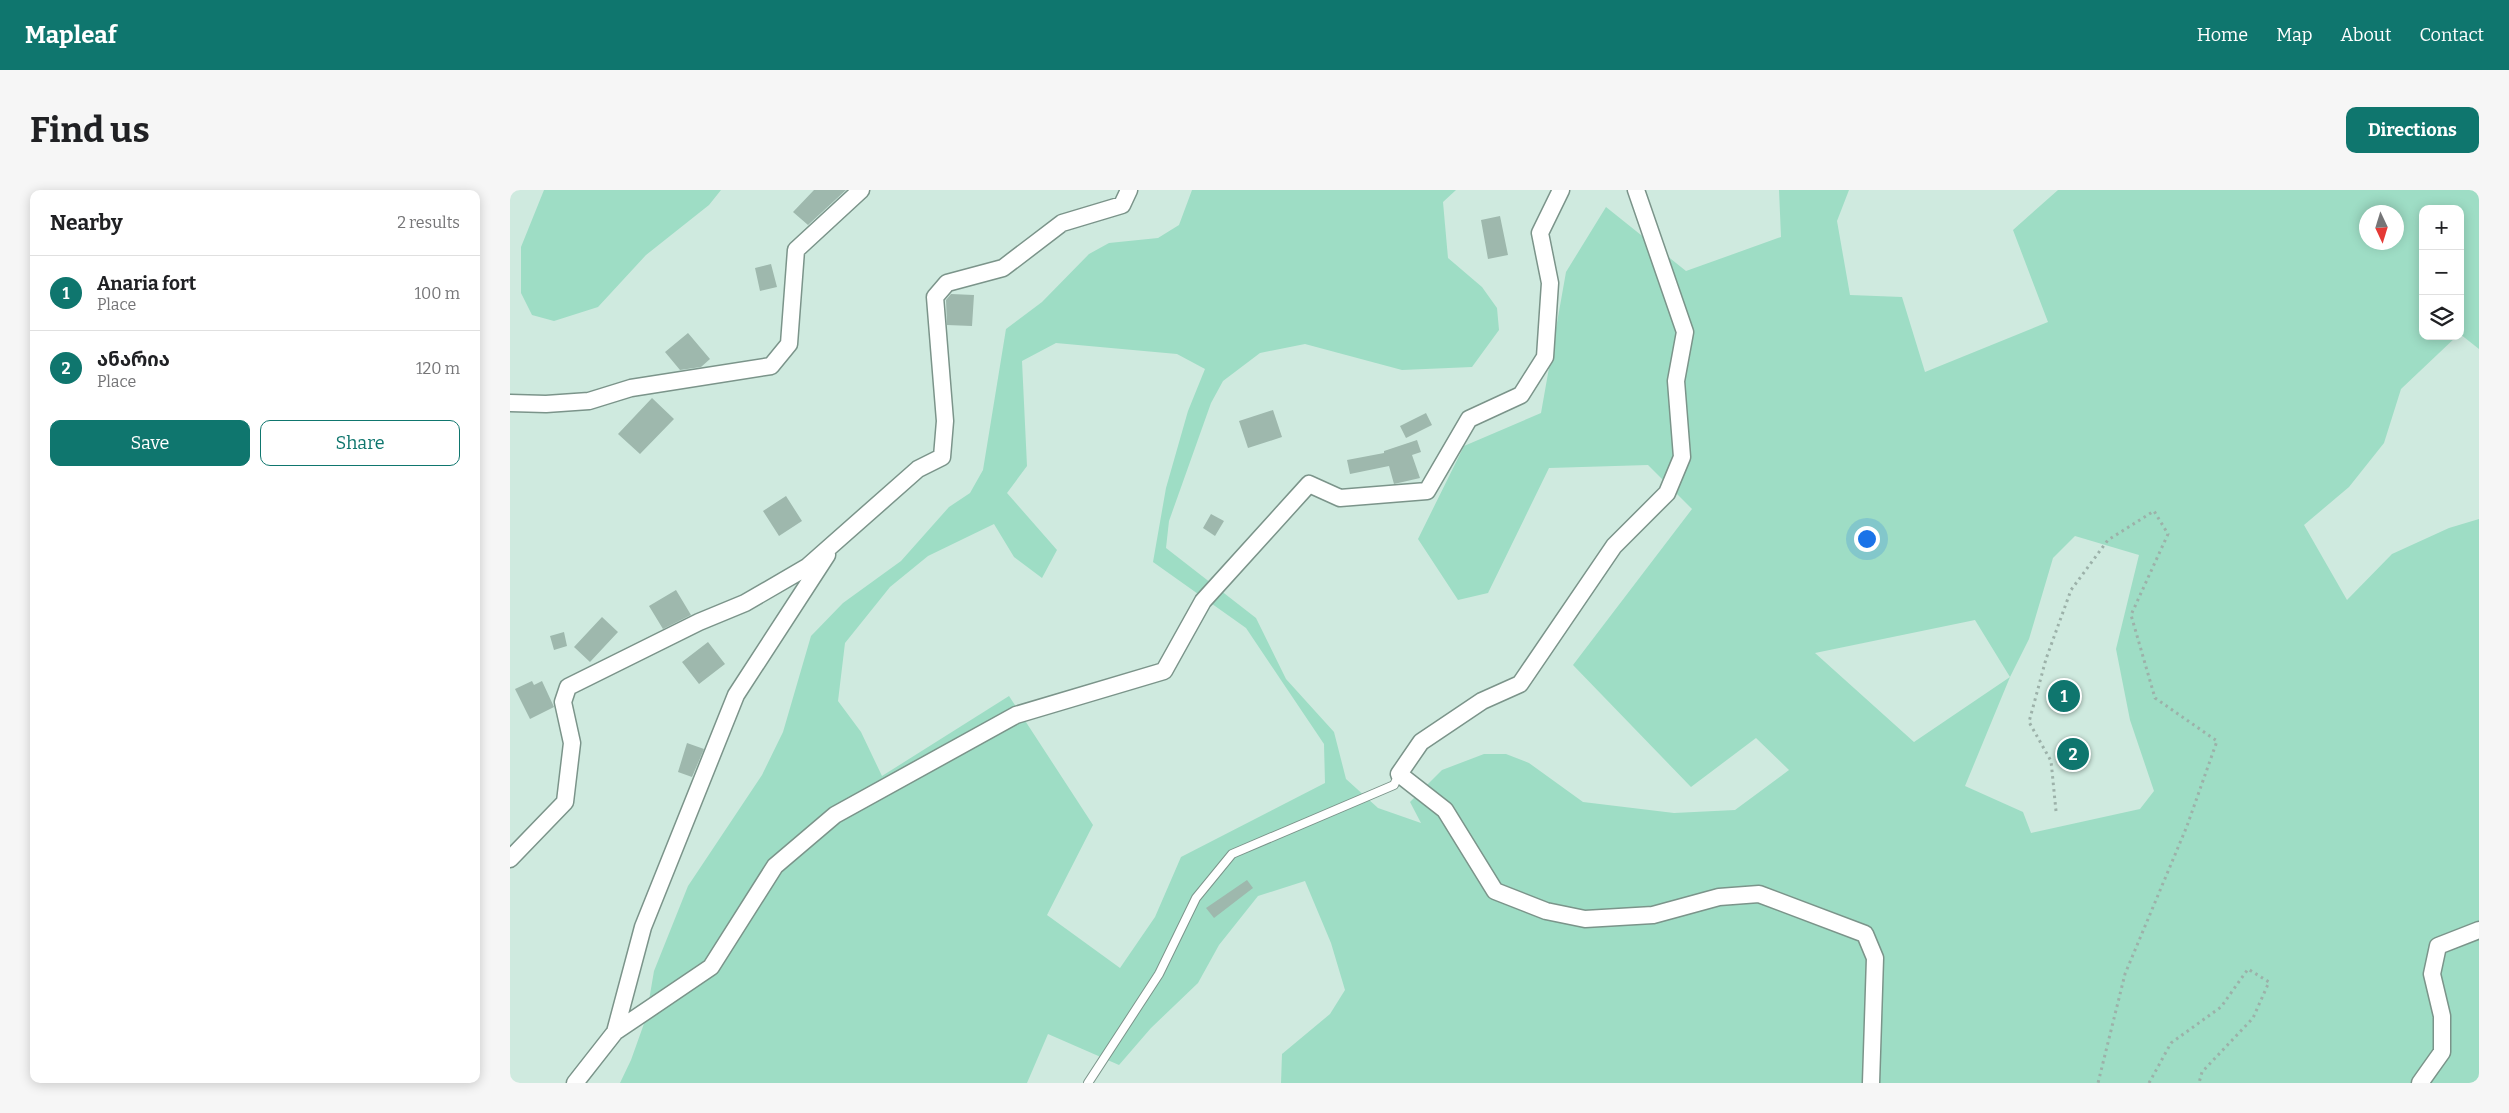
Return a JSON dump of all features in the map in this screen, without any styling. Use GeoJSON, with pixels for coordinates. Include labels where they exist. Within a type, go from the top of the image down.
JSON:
{"type":"FeatureCollection","features":[{"type":"Feature","properties":{"kind":"street"},"geometry":{"type":"LineString","coordinates":[[510,403],[546,404],[589,401],[631,388],[771,366],[789,344],[796,250],[860,190]]}},
{"type":"Feature","properties":{"kind":"street"},"geometry":{"type":"LineString","coordinates":[[510,859],[565,802],[572,744],[563,702],[568,687],[698,622],[744,603],[807,566],[918,469],[942,457],[945,422],[935,297],[948,283],[1003,268],[1062,223],[1122,205],[1129,190]]}},
{"type":"Feature","properties":{"kind":"street"},"geometry":{"type":"LineString","coordinates":[[575,1083],[615,1032],[711,967],[775,866],[835,814],[1016,715],[1164,671],[1203,601],[1309,484],[1340,498],[1427,491],[1469,419],[1521,395],[1545,357],[1550,282],[1540,233],[1561,190]]}},
{"type":"Feature","properties":{"kind":"street"},"geometry":{"type":"LineString","coordinates":[[1636,190],[1685,332],[1676,381],[1682,457],[1667,493],[1614,546],[1520,684],[1482,701],[1421,742],[1399,774],[1445,810],[1495,891],[1546,911],[1585,920],[1653,915],[1719,898],[1759,894],[1865,934],[1875,958],[1871,1083]]}},
{"type":"Feature","properties":{"kind":"street"},"geometry":{"type":"LineString","coordinates":[[615,1032],[644,927],[736,695],[839,538]]}},
{"type":"Feature","properties":{"kind":"street"},"geometry":{"type":"LineString","coordinates":[[2420,1083],[2442,1052],[2442,1016],[2432,974],[2438,946],[2479,930]]}},
{"type":"Feature","properties":{"kind":"lane"},"geometry":{"type":"LineString","coordinates":[[1088,1083],[1159,974],[1196,898],[1232,854],[1394,784],[1399,774]]}},
{"type":"Feature","properties":{"kind":"path"},"geometry":{"type":"LineString","coordinates":[[2056,811],[2051,761],[2028,722],[2046,659],[2071,590],[2108,540],[2154,512],[2168,534],[2131,615],[2155,698],[2217,741],[2187,826],[2126,974],[2098,1083]]}},
{"type":"Feature","properties":{"kind":"path"},"geometry":{"type":"LineString","coordinates":[[2149,1083],[2171,1043],[2221,1007],[2248,969],[2269,982],[2253,1018],[2202,1072],[2199,1083]]}},
{"type":"Feature","properties":{"kind":"green space"},"geometry":{"type":"Polygon","coordinates":[[[544,190],[721,190],[709,205],[646,255],[598,307],[554,321],[532,315],[521,293],[521,247],[544,190]]]}},
{"type":"Feature","properties":{"kind":"green space"},"geometry":{"type":"Polygon","coordinates":[[[1192,190],[1456,190],[1443,202],[1448,258],[1482,287],[1497,308],[1499,330],[1472,367],[1402,370],[1305,344],[1260,353],[1223,381],[1211,403],[1169,521],[1166,548],[1256,618],[1286,679],[1334,732],[1346,779],[1378,808],[1421,823],[1410,802],[1442,770],[1484,754],[1506,754],[1529,763],[1583,802],[1674,813],[1735,810],[1789,770],[1756,738],[1691,787],[1573,665],[1692,509],[1648,465],[1549,468],[1488,593],[1458,600],[1418,539],[1464,446],[1541,413],[1566,272],[1606,207],[1686,271],[1781,237],[1779,190],[1849,190],[1837,221],[1850,295],[1902,297],[1925,372],[2048,322],[2013,230],[2058,190],[2479,190],[2479,349],[2464,337],[2464,205],[2419,205],[2419,340],[2453,340],[2401,389],[2384,443],[2349,487],[2304,525],[2347,600],[2392,554],[2449,528],[2479,519],[2479,1083],[1281,1083],[1282,1054],[1330,1014],[1345,990],[1331,943],[1305,881],[1258,896],[1219,945],[1198,983],[1151,1028],[1119,1065],[1048,1034],[1027,1083],[620,1083],[631,1060],[646,1018],[654,971],[688,886],[762,775],[783,732],[811,636],[843,603],[901,561],[949,507],[970,493],[983,470],[1006,329],[1042,302],[1089,254],[1109,243],[1158,238],[1179,225],[1192,190]],[[1056,343],[1022,361],[1027,466],[1007,493],[1057,550],[1042,578],[1014,557],[994,524],[928,556],[890,587],[845,643],[838,701],[861,732],[882,776],[1009,696],[1093,825],[1047,915],[1120,968],[1155,917],[1181,857],[1325,783],[1324,744],[1246,628],[1153,562],[1166,488],[1188,411],[1205,369],[1177,354],[1056,343]],[[2075,536],[2053,558],[2029,639],[2010,677],[1965,786],[2023,812],[2031,833],[2140,809],[2154,791],[2130,720],[2116,649],[2139,555],[2075,536]],[[1975,620],[1815,653],[1914,742],[2010,677],[1975,620]]]}},
{"type":"Feature","properties":{"kind":"building"},"geometry":{"type":"Polygon","coordinates":[[[814,190],[846,190],[808,225],[793,212],[814,190]]]}},
{"type":"Feature","properties":{"kind":"building"},"geometry":{"type":"Polygon","coordinates":[[[1500,216],[1508,255],[1488,259],[1481,220],[1500,216]]]}},
{"type":"Feature","properties":{"kind":"building"},"geometry":{"type":"Polygon","coordinates":[[[771,264],[777,287],[760,291],[755,268],[771,264]]]}},
{"type":"Feature","properties":{"kind":"building"},"geometry":{"type":"Polygon","coordinates":[[[951,294],[974,295],[972,326],[947,325],[946,300],[951,294]]]}},
{"type":"Feature","properties":{"kind":"building"},"geometry":{"type":"Polygon","coordinates":[[[688,333],[710,359],[701,367],[680,370],[665,352],[688,333]]]}},
{"type":"Feature","properties":{"kind":"building"},"geometry":{"type":"Polygon","coordinates":[[[652,398],[674,419],[640,454],[618,434],[652,398]]]}},
{"type":"Feature","properties":{"kind":"building"},"geometry":{"type":"Polygon","coordinates":[[[1273,410],[1282,437],[1248,448],[1239,421],[1273,410]]]}},
{"type":"Feature","properties":{"kind":"building"},"geometry":{"type":"Polygon","coordinates":[[[1426,413],[1432,425],[1406,438],[1400,426],[1426,413]]]}},
{"type":"Feature","properties":{"kind":"building"},"geometry":{"type":"Polygon","coordinates":[[[1417,440],[1421,452],[1412,455],[1420,478],[1394,484],[1389,466],[1350,474],[1347,460],[1384,453],[1384,451],[1417,440]]]}},
{"type":"Feature","properties":{"kind":"building"},"geometry":{"type":"Polygon","coordinates":[[[786,496],[802,521],[779,536],[763,511],[786,496]]]}},
{"type":"Feature","properties":{"kind":"building"},"geometry":{"type":"Polygon","coordinates":[[[1211,514],[1224,521],[1215,536],[1203,528],[1211,514]]]}},
{"type":"Feature","properties":{"kind":"building"},"geometry":{"type":"Polygon","coordinates":[[[676,590],[691,615],[663,629],[649,606],[676,590]]]}},
{"type":"Feature","properties":{"kind":"building"},"geometry":{"type":"Polygon","coordinates":[[[602,617],[618,632],[590,662],[574,647],[602,617]]]}},
{"type":"Feature","properties":{"kind":"building"},"geometry":{"type":"Polygon","coordinates":[[[564,632],[567,646],[554,650],[550,636],[564,632]]]}},
{"type":"Feature","properties":{"kind":"building"},"geometry":{"type":"Polygon","coordinates":[[[708,642],[725,664],[699,684],[682,662],[708,642]]]}},
{"type":"Feature","properties":{"kind":"building"},"geometry":{"type":"Polygon","coordinates":[[[532,681],[534,685],[542,681],[554,707],[530,719],[515,689],[532,681]]]}},
{"type":"Feature","properties":{"kind":"building"},"geometry":{"type":"Polygon","coordinates":[[[687,743],[704,749],[692,777],[678,772],[687,743]]]}},
{"type":"Feature","properties":{"kind":"building"},"geometry":{"type":"Polygon","coordinates":[[[1247,880],[1253,888],[1214,918],[1206,908],[1247,880]]]}},
{"type":"Feature","properties":{"kind":"place","name":"Anaria fort"},"geometry":{"type":"Point","coordinates":[2064,696]}},
{"type":"Feature","properties":{"kind":"place","name":"ანარია"},"geometry":{"type":"Point","coordinates":[2073,754]}}]}
